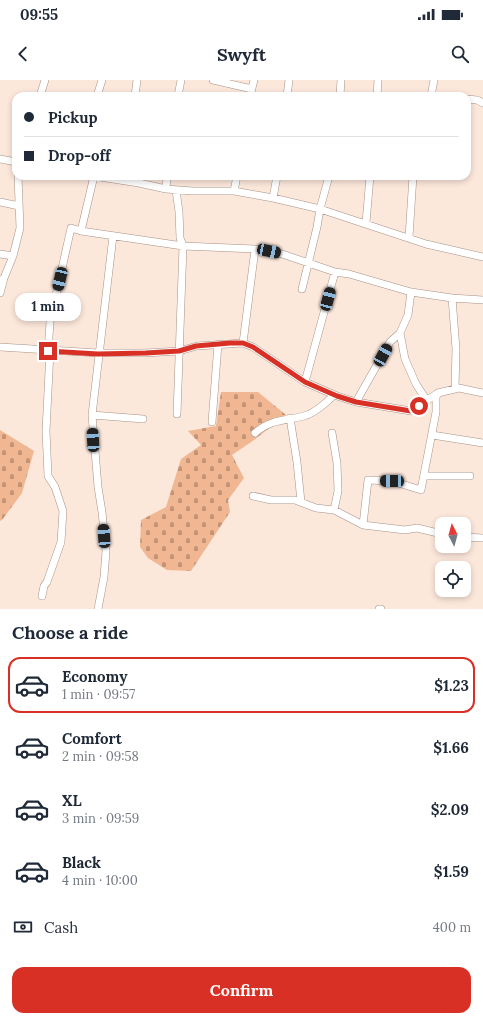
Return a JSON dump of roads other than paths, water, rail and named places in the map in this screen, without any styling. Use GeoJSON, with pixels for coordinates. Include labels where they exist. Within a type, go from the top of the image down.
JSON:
{"type":"FeatureCollection","features":[{"type":"Feature","properties":{"kind":"street"},"geometry":{"type":"LineString","coordinates":[[41,92],[45,80]]}},
{"type":"Feature","properties":{"kind":"street"},"geometry":{"type":"LineString","coordinates":[[99,92],[102,80]]}},
{"type":"Feature","properties":{"kind":"street"},"geometry":{"type":"LineString","coordinates":[[136,92],[137,80]]}},
{"type":"Feature","properties":{"kind":"street"},"geometry":{"type":"LineString","coordinates":[[179,92],[181,80]]}},
{"type":"Feature","properties":{"kind":"street"},"geometry":{"type":"LineString","coordinates":[[213,80],[251,92],[254,80]]}},
{"type":"Feature","properties":{"kind":"street"},"geometry":{"type":"LineString","coordinates":[[288,92],[289,80]]}},
{"type":"Feature","properties":{"kind":"street"},"geometry":{"type":"LineString","coordinates":[[340,92],[341,80]]}},
{"type":"Feature","properties":{"kind":"street"},"geometry":{"type":"LineString","coordinates":[[377,92],[378,80]]}},
{"type":"Feature","properties":{"kind":"street"},"geometry":{"type":"LineString","coordinates":[[432,92],[434,80]]}},
{"type":"Feature","properties":{"kind":"street"},"geometry":{"type":"LineString","coordinates":[[471,100],[476,100],[483,103]]}},
{"type":"Feature","properties":{"kind":"street"},"geometry":{"type":"LineString","coordinates":[[0,158],[12,161]]}},
{"type":"Feature","properties":{"kind":"street"},"geometry":{"type":"LineString","coordinates":[[0,293],[2,279],[13,256],[20,228],[18,180]]}},
{"type":"Feature","properties":{"kind":"street"},"geometry":{"type":"LineString","coordinates":[[81,231],[92,180]]}},
{"type":"Feature","properties":{"kind":"street"},"geometry":{"type":"LineString","coordinates":[[128,180],[176,190],[234,191],[273,198],[320,209],[426,244],[483,257]]}},
{"type":"Feature","properties":{"kind":"street"},"geometry":{"type":"LineString","coordinates":[[166,188],[167,180]]}},
{"type":"Feature","properties":{"kind":"street"},"geometry":{"type":"LineString","coordinates":[[234,191],[236,180]]}},
{"type":"Feature","properties":{"kind":"street"},"geometry":{"type":"LineString","coordinates":[[273,198],[276,180]]}},
{"type":"Feature","properties":{"kind":"street"},"geometry":{"type":"LineString","coordinates":[[302,289],[328,180]]}},
{"type":"Feature","properties":{"kind":"street"},"geometry":{"type":"LineString","coordinates":[[366,223],[370,180]]}},
{"type":"Feature","properties":{"kind":"street"},"geometry":{"type":"LineString","coordinates":[[408,237],[413,180]]}},
{"type":"Feature","properties":{"kind":"street"},"geometry":{"type":"LineString","coordinates":[[176,190],[180,238],[183,246],[177,414]]}},
{"type":"Feature","properties":{"kind":"street"},"geometry":{"type":"LineString","coordinates":[[0,202],[19,206]]}},
{"type":"Feature","properties":{"kind":"street"},"geometry":{"type":"LineString","coordinates":[[42,596],[44,586],[47,582],[61,542],[63,518],[63,511],[55,487],[48,476],[46,431],[50,322],[71,228],[112,236],[183,246],[256,248],[282,254],[335,272],[349,274],[411,292],[452,298],[483,300]]}},
{"type":"Feature","properties":{"kind":"street"},"geometry":{"type":"LineString","coordinates":[[98,609],[104,578],[106,551],[98,487],[92,415],[112,236]]}},
{"type":"Feature","properties":{"kind":"street"},"geometry":{"type":"LineString","coordinates":[[243,343],[256,248]]}},
{"type":"Feature","properties":{"kind":"street"},"geometry":{"type":"LineString","coordinates":[[0,254],[13,256]]}},
{"type":"Feature","properties":{"kind":"street"},"geometry":{"type":"LineString","coordinates":[[305,382],[335,272]]}},
{"type":"Feature","properties":{"kind":"street"},"geometry":{"type":"LineString","coordinates":[[356,402],[390,342],[400,333],[408,315],[411,292]]}},
{"type":"Feature","properties":{"kind":"street"},"geometry":{"type":"LineString","coordinates":[[452,298],[456,349],[455,389]]}},
{"type":"Feature","properties":{"kind":"street"},"geometry":{"type":"LineString","coordinates":[[400,333],[405,359],[416,384],[427,401]]}},
{"type":"Feature","properties":{"kind":"street"},"geometry":{"type":"LineString","coordinates":[[0,347],[98,354],[179,351],[196,346],[243,343],[253,347],[305,382],[334,395],[356,402],[411,411],[438,393],[459,388],[483,393]]}},
{"type":"Feature","properties":{"kind":"street"},"geometry":{"type":"LineString","coordinates":[[212,422],[218,344]]}},
{"type":"Feature","properties":{"kind":"street"},"geometry":{"type":"LineString","coordinates":[[363,524],[368,480],[392,481],[421,490],[432,435],[436,412],[436,397],[438,393]]}},
{"type":"Feature","properties":{"kind":"street"},"geometry":{"type":"LineString","coordinates":[[255,433],[266,425],[278,420],[305,416],[325,404],[334,395]]}},
{"type":"Feature","properties":{"kind":"street"},"geometry":{"type":"LineString","coordinates":[[92,415],[143,419]]}},
{"type":"Feature","properties":{"kind":"street"},"geometry":{"type":"LineString","coordinates":[[290,418],[297,462],[301,502]]}},
{"type":"Feature","properties":{"kind":"street"},"geometry":{"type":"LineString","coordinates":[[332,433],[338,491],[334,510]]}},
{"type":"Feature","properties":{"kind":"street"},"geometry":{"type":"LineString","coordinates":[[432,435],[483,443]]}},
{"type":"Feature","properties":{"kind":"street"},"geometry":{"type":"LineString","coordinates":[[424,476],[470,476]]}},
{"type":"Feature","properties":{"kind":"street"},"geometry":{"type":"LineString","coordinates":[[253,496],[271,500],[295,500],[316,508],[334,510],[363,524],[405,530],[417,528],[435,532]]}},
{"type":"Feature","properties":{"kind":"street"},"geometry":{"type":"LineString","coordinates":[[471,537],[483,538]]}}]}
